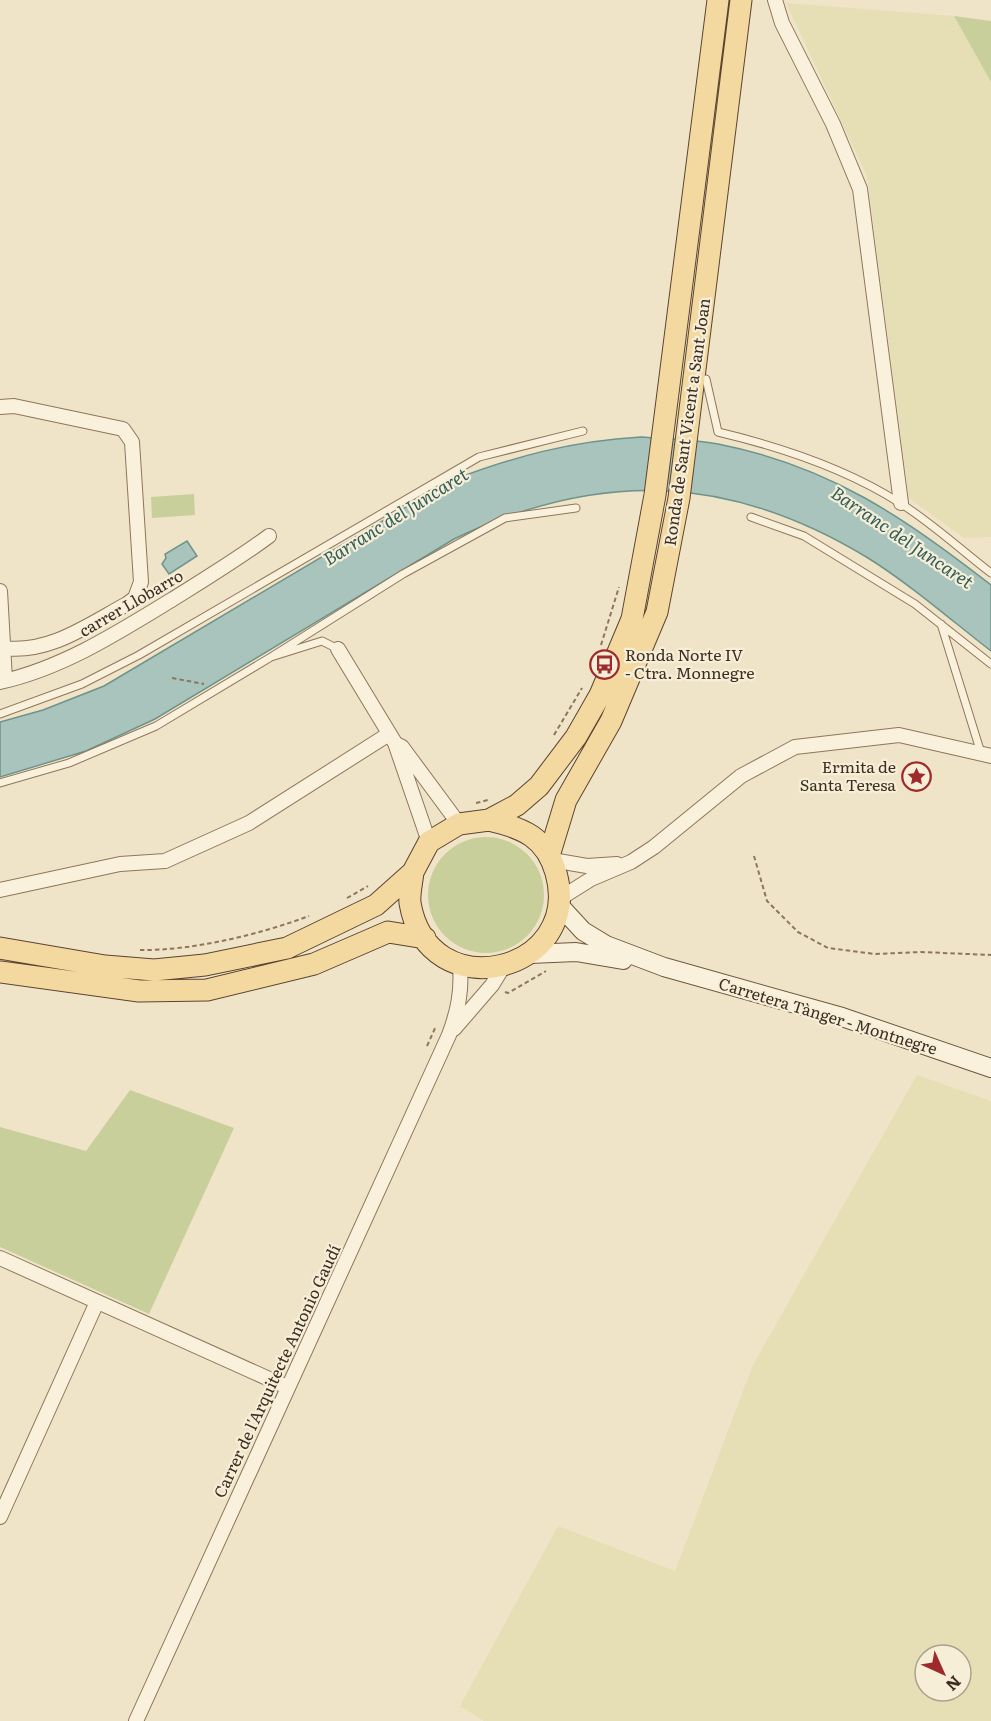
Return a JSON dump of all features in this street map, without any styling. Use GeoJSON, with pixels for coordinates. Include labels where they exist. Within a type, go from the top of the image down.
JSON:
{"type":"FeatureCollection","features":[{"type":"Feature","properties":{"kind":"main road","name":"Ronda de Sant Vicent a Sant Joan"},"geometry":{"type":"LineString","coordinates":[[489,820],[517,805],[538,786],[576,737],[600,695],[632,619],[655,495],[718,0]]}},
{"type":"Feature","properties":{"kind":"main road","name":"Ronda de Sant Vicent a Sant Joan"},"geometry":{"type":"LineString","coordinates":[[550,858],[566,800],[611,721],[657,612],[679,498],[741,0]]}},
{"type":"Feature","properties":{"kind":"main road","name":"Ronda de Sant Vicent a Sant Joan"},"geometry":{"type":"LineString","coordinates":[[429,842],[456,819],[489,820],[514,825],[537,838],[550,858],[560,902]]}},
{"type":"Feature","properties":{"kind":"main road"},"geometry":{"type":"LineString","coordinates":[[0,948],[105,966],[154,970],[227,961],[287,948],[376,905],[413,872],[429,842]]}},
{"type":"Feature","properties":{"kind":"main road"},"geometry":{"type":"LineString","coordinates":[[413,872],[410,902],[417,927],[434,950],[460,964],[477,969],[503,967],[530,954],[552,927],[560,902]]}},
{"type":"Feature","properties":{"kind":"main road"},"geometry":{"type":"LineString","coordinates":[[0,972],[139,991],[207,990],[314,963],[388,932],[425,938]]}},
{"type":"Feature","properties":{"kind":"street"},"geometry":{"type":"LineString","coordinates":[[775,0],[782,23],[833,124],[860,189],[901,503]]}},
{"type":"Feature","properties":{"kind":"street"},"geometry":{"type":"LineString","coordinates":[[0,407],[14,406],[123,429],[128,433],[132,442],[141,582],[135,598],[127,604],[54,642],[26,651],[3,648]]}},
{"type":"Feature","properties":{"kind":"street","name":"carrer Llobarro"},"geometry":{"type":"LineString","coordinates":[[3,681],[59,662],[115,635],[238,558],[268,536]]}},
{"type":"Feature","properties":{"kind":"street"},"geometry":{"type":"LineString","coordinates":[[0,591],[3,681]]}},
{"type":"Feature","properties":{"kind":"street"},"geometry":{"type":"LineString","coordinates":[[338,649],[392,739],[429,842]]}},
{"type":"Feature","properties":{"kind":"street"},"geometry":{"type":"LineString","coordinates":[[560,902],[591,879],[631,862],[654,847],[741,776],[795,747],[899,735],[986,755]]}},
{"type":"Feature","properties":{"kind":"street"},"geometry":{"type":"LineString","coordinates":[[392,739],[402,747],[456,819]]}},
{"type":"Feature","properties":{"kind":"street"},"geometry":{"type":"LineString","coordinates":[[0,890],[120,864],[165,861],[249,823],[392,739]]}},
{"type":"Feature","properties":{"kind":"street"},"geometry":{"type":"LineString","coordinates":[[550,858],[587,866],[631,862]]}},
{"type":"Feature","properties":{"kind":"street","name":"Carretera Tànger - Montnegre"},"geometry":{"type":"LineString","coordinates":[[560,902],[583,931],[606,945],[664,967],[842,1017],[991,1068]]}},
{"type":"Feature","properties":{"kind":"street","name":"Carretera Tànger - Montnegre"},"geometry":{"type":"LineString","coordinates":[[530,954],[576,952],[664,967]]}},
{"type":"Feature","properties":{"kind":"street","name":"Carrer de l'Arquitecte Antonio Gaudí"},"geometry":{"type":"LineString","coordinates":[[136,1721],[286,1387],[449,1035],[459,1008],[462,986],[460,964]]}},
{"type":"Feature","properties":{"kind":"street","name":"Carrer de l'Arquitecte Antonio Gaudí"},"geometry":{"type":"LineString","coordinates":[[449,1035],[503,967]]}},
{"type":"Feature","properties":{"kind":"street"},"geometry":{"type":"LineString","coordinates":[[0,1258],[286,1387]]}},
{"type":"Feature","properties":{"kind":"street"},"geometry":{"type":"LineString","coordinates":[[0,1517],[97,1302]]}},
{"type":"Feature","properties":{"kind":"lane"},"geometry":{"type":"LineString","coordinates":[[706,379],[718,432],[832,467],[901,503],[991,573]]}},
{"type":"Feature","properties":{"kind":"lane"},"geometry":{"type":"LineString","coordinates":[[0,714],[82,684],[139,655],[479,457],[583,431]]}},
{"type":"Feature","properties":{"kind":"lane"},"geometry":{"type":"LineString","coordinates":[[0,783],[69,763],[156,726],[403,574],[505,518],[576,508]]}},
{"type":"Feature","properties":{"kind":"lane"},"geometry":{"type":"LineString","coordinates":[[751,518],[804,536],[915,604],[991,664]]}},
{"type":"Feature","properties":{"kind":"lane"},"geometry":{"type":"LineString","coordinates":[[940,624],[986,755]]}},
{"type":"Feature","properties":{"kind":"lane"},"geometry":{"type":"LineString","coordinates":[[271,657],[322,641],[338,649]]}},
{"type":"Feature","properties":{"kind":"path"},"geometry":{"type":"LineString","coordinates":[[599,649],[619,585]]}},
{"type":"Feature","properties":{"kind":"path"},"geometry":{"type":"LineString","coordinates":[[172,678],[207,685]]}},
{"type":"Feature","properties":{"kind":"path"},"geometry":{"type":"LineString","coordinates":[[550,742],[586,681]]}},
{"type":"Feature","properties":{"kind":"path"},"geometry":{"type":"LineString","coordinates":[[456,819],[465,805],[495,798]]}},
{"type":"Feature","properties":{"kind":"path"},"geometry":{"type":"LineString","coordinates":[[754,856],[767,900],[798,932],[828,948],[875,954],[921,952],[991,955]]}},
{"type":"Feature","properties":{"kind":"path"},"geometry":{"type":"LineString","coordinates":[[344,899],[373,884]]}},
{"type":"Feature","properties":{"kind":"path"},"geometry":{"type":"LineString","coordinates":[[138,950],[161,950],[271,930],[314,914]]}},
{"type":"Feature","properties":{"kind":"path"},"geometry":{"type":"LineString","coordinates":[[487,990],[501,990],[508,993],[554,967]]}},
{"type":"Feature","properties":{"kind":"shaded area"},"geometry":{"type":"Polygon","coordinates":[[[786,3],[954,16],[991,82],[991,537],[964,538],[909,498],[867,176],[786,3]]]}},
{"type":"Feature","properties":{"kind":"shaded area"},"geometry":{"type":"Polygon","coordinates":[[[917,1075],[991,1101],[991,1721],[484,1721],[460,1706],[558,1526],[675,1571],[753,1365],[917,1075]]]}},
{"type":"Feature","properties":{"kind":"green space"},"geometry":{"type":"Polygon","coordinates":[[[954,16],[991,21],[991,82],[954,16]]]}},
{"type":"Feature","properties":{"kind":"green space"},"geometry":{"type":"Polygon","coordinates":[[[194,494],[195,515],[152,518],[151,497],[194,494]]]}},
{"type":"Feature","properties":{"kind":"green space"},"geometry":{"type":"Polygon","coordinates":[[[486,837],[508,841],[527,854],[540,873],[544,895],[540,917],[527,936],[508,949],[486,953],[464,949],[445,936],[432,917],[428,895],[432,873],[445,854],[464,841],[486,837]]]}},
{"type":"Feature","properties":{"kind":"green space"},"geometry":{"type":"Polygon","coordinates":[[[130,1090],[234,1128],[149,1314],[0,1247],[0,1127],[86,1151],[130,1090]]]}},
{"type":"Feature","properties":{"kind":"water","name":"Barranc del Juncaret"},"geometry":{"type":"Polygon","coordinates":[[[641,437],[709,442],[758,454],[796,466],[864,497],[927,537],[991,585],[991,651],[884,568],[817,530],[766,510],[715,497],[664,491],[613,492],[561,501],[508,516],[454,539],[155,719],[86,751],[0,777],[0,722],[43,710],[104,686],[450,481],[544,451],[591,442],[641,437]]]}},
{"type":"Feature","properties":{"kind":"water"},"geometry":{"type":"Polygon","coordinates":[[[187,541],[197,556],[169,574],[162,564],[166,558],[165,554],[187,541]]]}},
{"type":"Feature","properties":{"kind":"place","name":"Ronda Norte IV - Ctra. Monnegre"},"geometry":{"type":"Point","coordinates":[604,664]}},
{"type":"Feature","properties":{"kind":"place","name":"Ermita de Santa Teresa"},"geometry":{"type":"Point","coordinates":[917,776]}}]}
